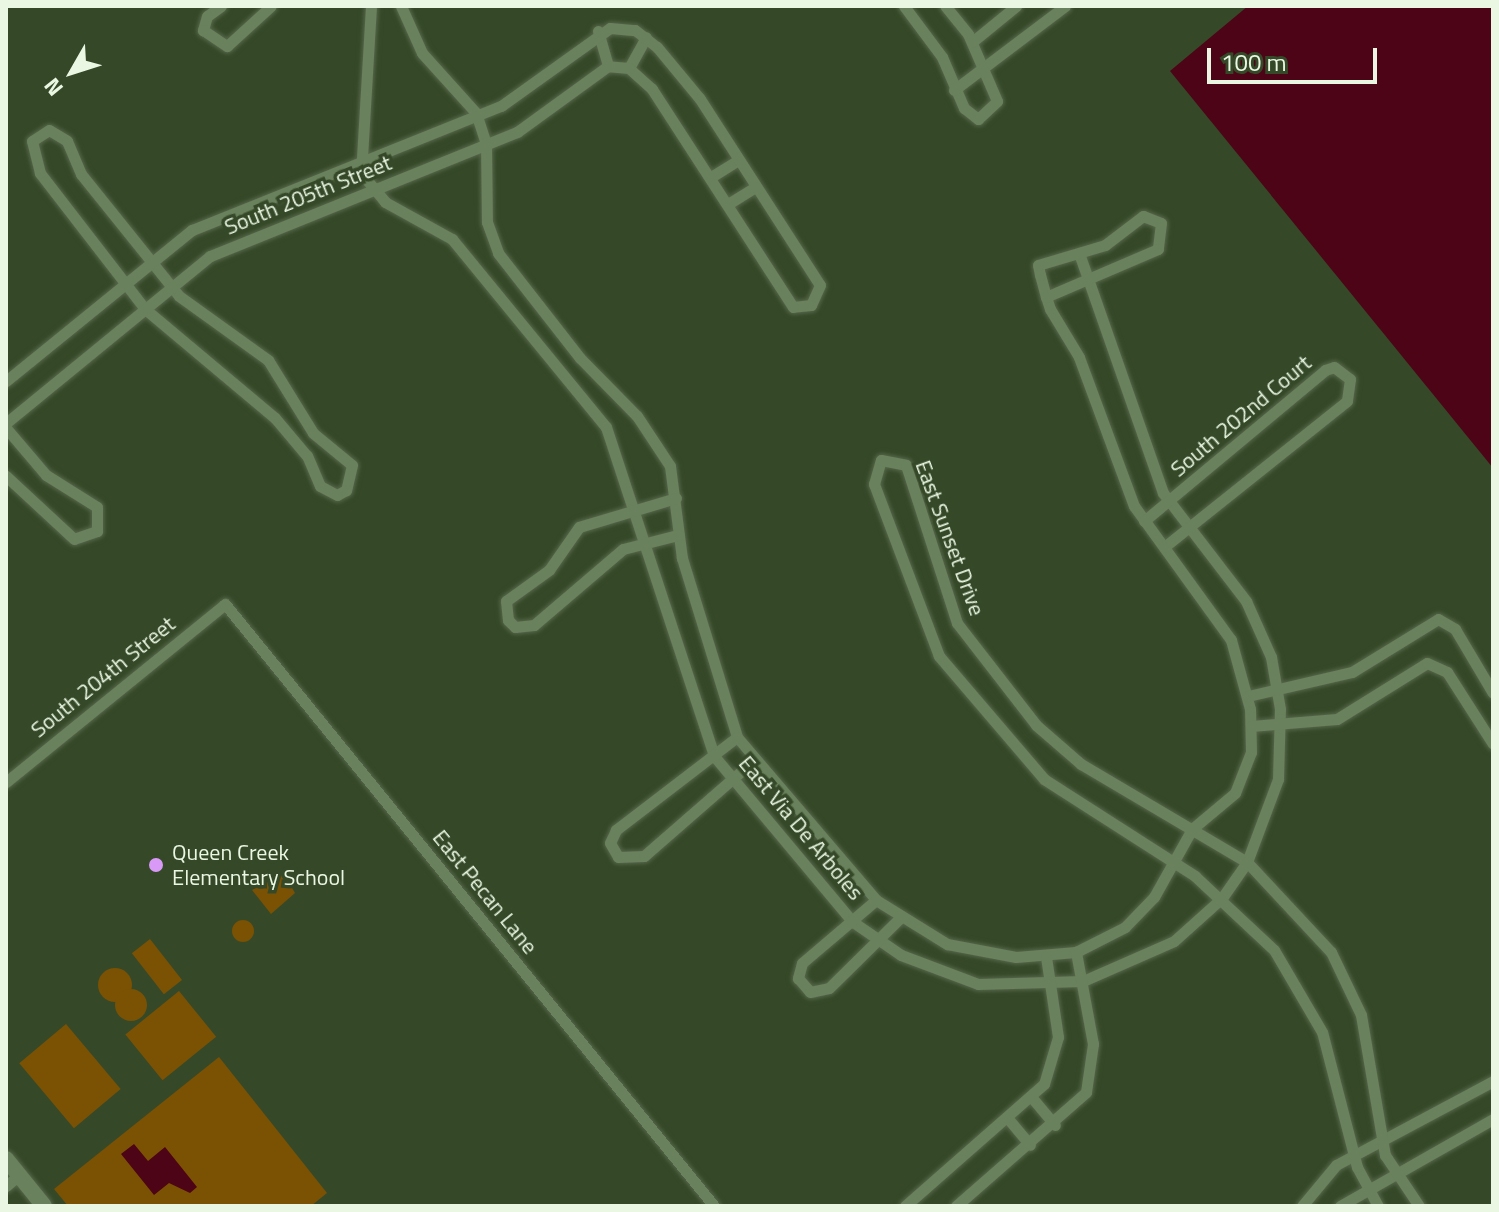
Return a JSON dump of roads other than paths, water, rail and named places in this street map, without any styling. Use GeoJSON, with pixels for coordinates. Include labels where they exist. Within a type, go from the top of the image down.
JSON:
{"type":"FeatureCollection","features":[{"type":"Feature","properties":{"kind":"main road"},"geometry":{"type":"LineString","coordinates":[[6,1159],[13,1181],[44,1206]]}},
{"type":"Feature","properties":{"kind":"street"},"geometry":{"type":"LineString","coordinates":[[221,6],[207,16],[203,30],[227,46],[271,6]]}},
{"type":"Feature","properties":{"kind":"street"},"geometry":{"type":"LineString","coordinates":[[371,6],[359,165],[372,192]]}},
{"type":"Feature","properties":{"kind":"street","name":"East Via De Arboles"},"geometry":{"type":"LineString","coordinates":[[372,192],[468,256],[606,427],[647,542],[695,712],[714,756],[853,922],[879,941],[978,984],[1052,986],[1083,981],[1152,955],[1222,898],[1247,862],[1273,804],[1281,723],[1278,692],[1246,601],[1168,502],[1079,253],[1038,265],[1046,297],[1079,357],[1114,465],[1144,521],[1221,620],[1248,696],[1251,726],[1242,782],[1192,829],[1154,897],[1125,927],[1076,952],[1046,957],[972,951],[900,918],[876,900],[737,737],[716,686],[678,535],[670,466],[644,425],[580,358],[498,253],[484,202],[486,143],[476,113],[417,46],[401,6]]}},
{"type":"Feature","properties":{"kind":"street"},"geometry":{"type":"LineString","coordinates":[[904,6],[942,57],[954,90],[970,115],[986,116],[997,101],[972,42],[945,6]]}},
{"type":"Feature","properties":{"kind":"street"},"geometry":{"type":"LineString","coordinates":[[972,42],[1016,6]]}},
{"type":"Feature","properties":{"kind":"street"},"geometry":{"type":"LineString","coordinates":[[954,90],[1065,6]]}},
{"type":"Feature","properties":{"kind":"street"},"geometry":{"type":"LineString","coordinates":[[623,28],[646,37],[700,99],[820,285],[811,305],[793,307],[666,107],[629,68],[608,66],[598,31],[623,28]]}},
{"type":"Feature","properties":{"kind":"street","name":"South 205th Street"},"geometry":{"type":"LineString","coordinates":[[6,381],[152,261],[204,224],[359,165],[513,99],[598,31]]}},
{"type":"Feature","properties":{"kind":"street"},"geometry":{"type":"LineString","coordinates":[[629,68],[646,37]]}},
{"type":"Feature","properties":{"kind":"street","name":"South 205th Street"},"geometry":{"type":"LineString","coordinates":[[6,426],[172,286],[225,249],[526,127],[608,66]]}},
{"type":"Feature","properties":{"kind":"street"},"geometry":{"type":"LineString","coordinates":[[61,133],[81,174],[152,261],[190,306],[268,360],[313,433],[352,465],[346,490],[337,495],[320,486],[307,456],[267,410],[145,309],[40,173],[31,150],[41,134],[61,133]]}},
{"type":"Feature","properties":{"kind":"street"},"geometry":{"type":"LineString","coordinates":[[711,177],[738,160]]}},
{"type":"Feature","properties":{"kind":"street"},"geometry":{"type":"LineString","coordinates":[[728,204],[755,187]]}},
{"type":"Feature","properties":{"kind":"street"},"geometry":{"type":"LineString","coordinates":[[1046,297],[1089,282],[1158,249],[1161,223],[1143,216],[1117,239],[1079,253]]}},
{"type":"Feature","properties":{"kind":"street","name":"South 202nd Court"},"geometry":{"type":"LineString","coordinates":[[1144,521],[1325,370],[1334,367],[1350,379],[1347,401],[1164,547]]}},
{"type":"Feature","properties":{"kind":"street"},"geometry":{"type":"LineString","coordinates":[[6,426],[46,475],[97,507],[97,531],[74,539],[6,476]]}},
{"type":"Feature","properties":{"kind":"street","name":"East Sunset Drive"},"geometry":{"type":"LineString","coordinates":[[1378,1206],[1366,1188],[1354,1156],[1338,1077],[1300,989],[1222,898],[1172,861],[1044,779],[950,671],[921,622],[874,484],[881,460],[906,465],[945,597],[987,668],[1065,752],[1247,862],[1312,926],[1346,981],[1370,1050],[1384,1146],[1395,1174],[1419,1206]]}},
{"type":"Feature","properties":{"kind":"street"},"geometry":{"type":"LineString","coordinates":[[676,498],[635,506],[579,527],[549,570],[506,601],[508,620],[515,627],[534,625],[612,557],[647,542],[678,535]]}},
{"type":"Feature","properties":{"kind":"street","name":"South 204th Street"},"geometry":{"type":"LineString","coordinates":[[6,782],[225,604]]}},
{"type":"Feature","properties":{"kind":"street","name":"East Pecan Lane"},"geometry":{"type":"LineString","coordinates":[[225,604],[714,1206]]}},
{"type":"Feature","properties":{"kind":"street"},"geometry":{"type":"LineString","coordinates":[[1248,696],[1278,692],[1352,672],[1438,619],[1455,629],[1493,693]]}},
{"type":"Feature","properties":{"kind":"street"},"geometry":{"type":"LineString","coordinates":[[1251,726],[1350,714],[1427,663],[1447,672],[1493,744]]}},
{"type":"Feature","properties":{"kind":"street"},"geometry":{"type":"LineString","coordinates":[[737,737],[616,830],[613,851],[626,862],[644,856],[755,759]]}},
{"type":"Feature","properties":{"kind":"street"},"geometry":{"type":"LineString","coordinates":[[876,900],[802,963],[798,978],[810,992],[829,988],[900,918]]}},
{"type":"Feature","properties":{"kind":"street"},"geometry":{"type":"LineString","coordinates":[[956,1206],[1080,1102],[1094,1063],[1076,952]]}},
{"type":"Feature","properties":{"kind":"street"},"geometry":{"type":"LineString","coordinates":[[905,1206],[1033,1099],[1056,1054],[1052,986],[1046,957]]}},
{"type":"Feature","properties":{"kind":"street"},"geometry":{"type":"LineString","coordinates":[[1302,1206],[1323,1176],[1354,1156],[1384,1146],[1493,1081]]}},
{"type":"Feature","properties":{"kind":"street"},"geometry":{"type":"LineString","coordinates":[[1033,1099],[1055,1125]]}},
{"type":"Feature","properties":{"kind":"street"},"geometry":{"type":"LineString","coordinates":[[1340,1206],[1366,1188],[1493,1119]]}},
{"type":"Feature","properties":{"kind":"street"},"geometry":{"type":"LineString","coordinates":[[1010,1121],[1030,1145]]}},
{"type":"Feature","properties":{"kind":"place","name":"Queen Creek Elementary School"},"geometry":{"type":"Point","coordinates":[156,865]}}]}
